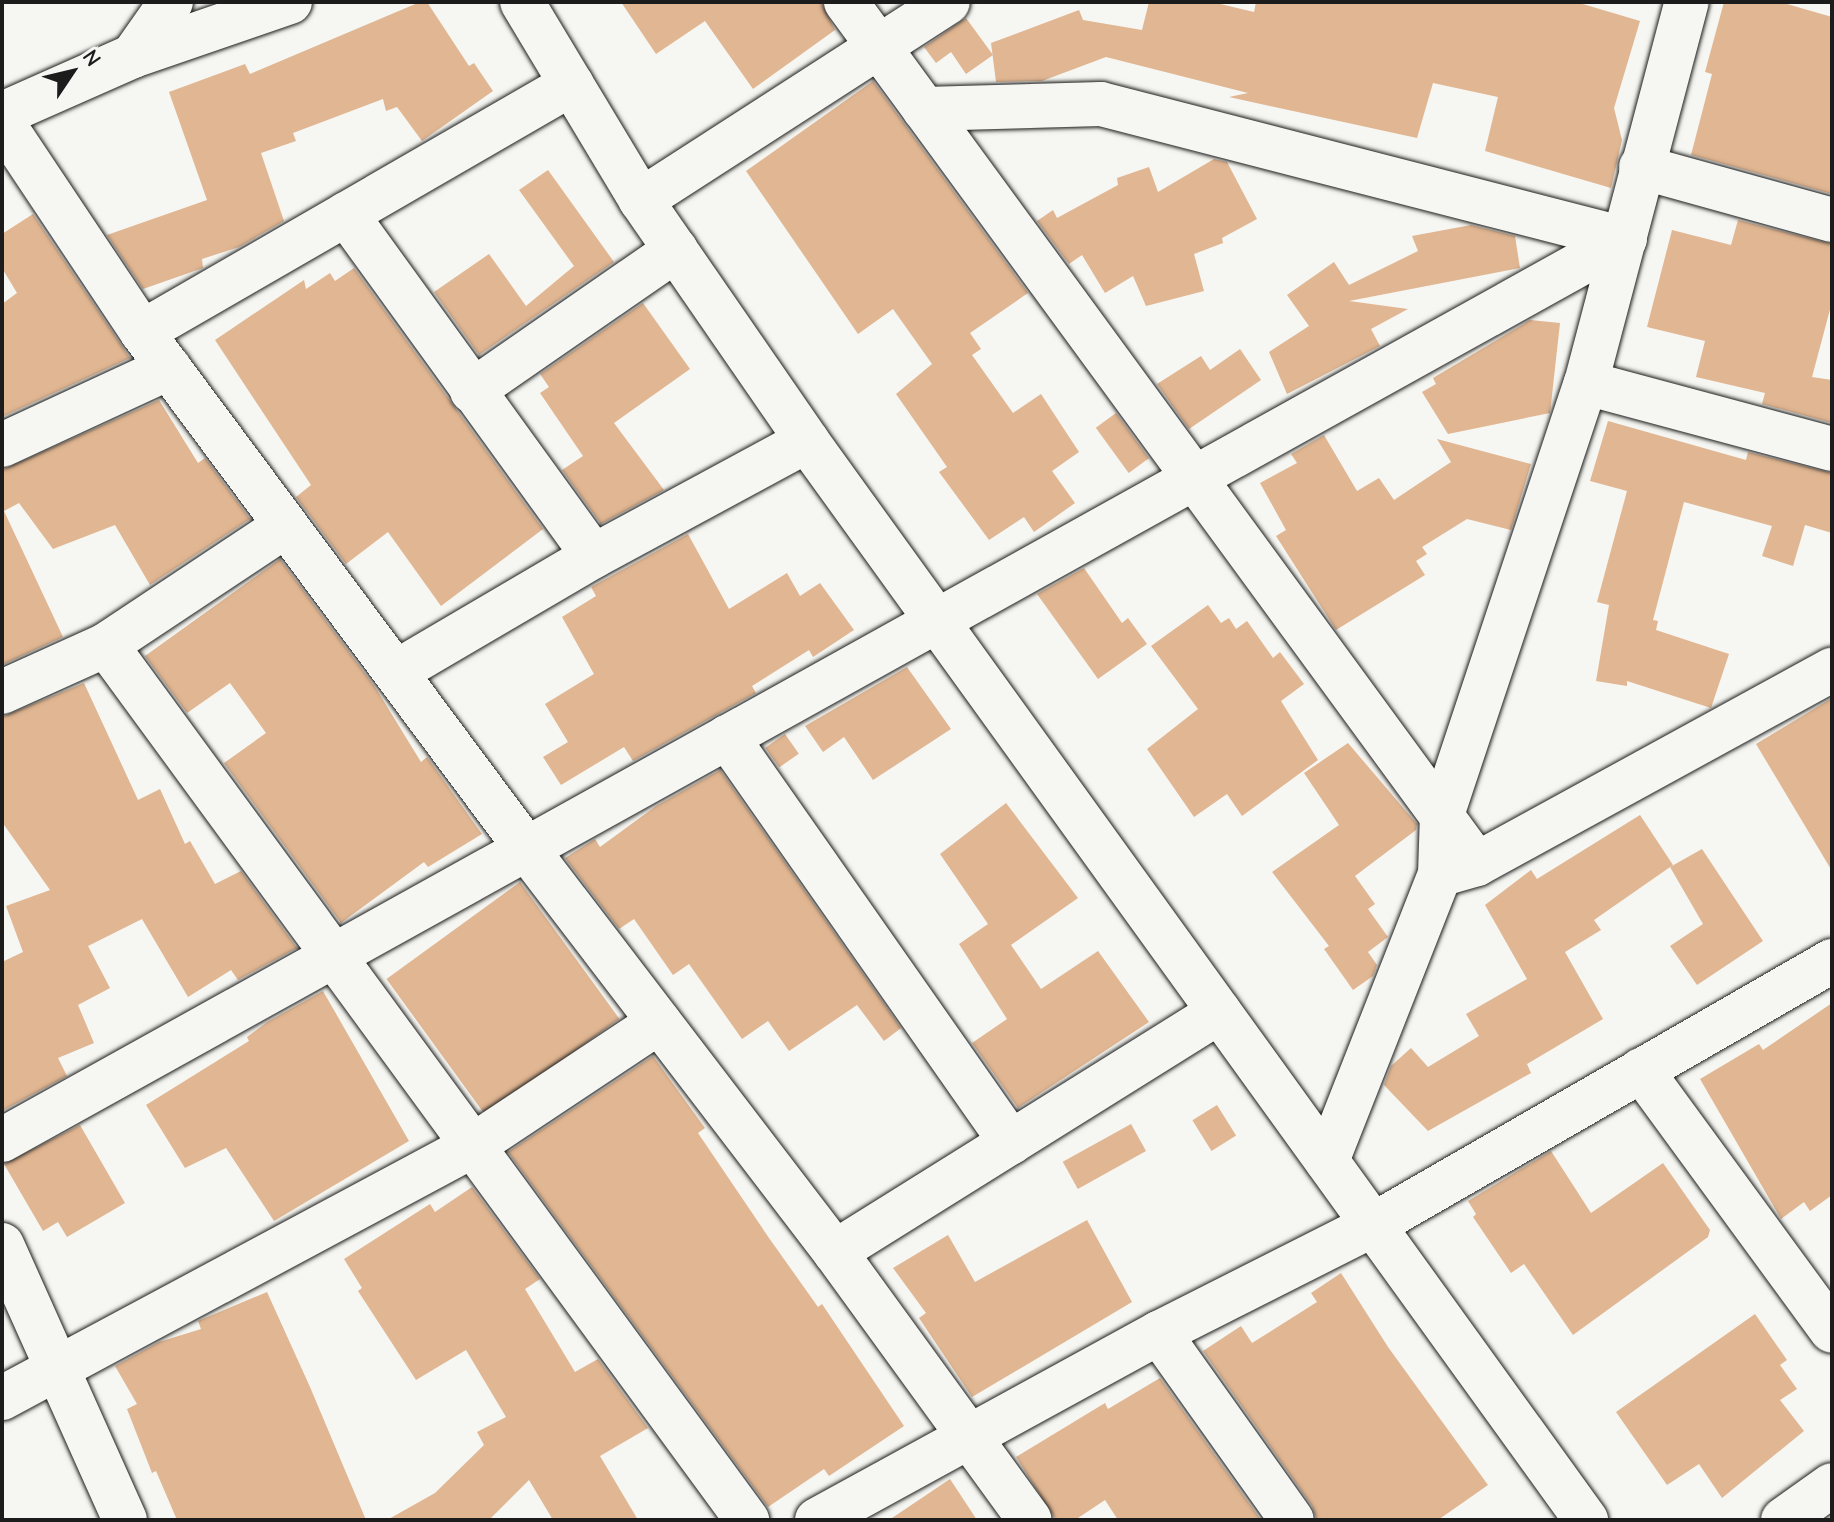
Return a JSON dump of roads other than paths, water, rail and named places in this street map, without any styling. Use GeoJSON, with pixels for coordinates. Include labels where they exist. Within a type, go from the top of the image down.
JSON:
{"type":"FeatureCollection","features":[{"type":"Feature","properties":{"kind":"street"},"geometry":{"type":"LineString","coordinates":[[133,56],[171,2]]}},
{"type":"Feature","properties":{"kind":"street"},"geometry":{"type":"LineString","coordinates":[[2,114],[133,56],[290,2]]}},
{"type":"Feature","properties":{"kind":"street"},"geometry":{"type":"LineString","coordinates":[[522,2],[641,200],[807,441],[1586,1520]]}},
{"type":"Feature","properties":{"kind":"street"},"geometry":{"type":"LineString","coordinates":[[846,2],[1442,815],[1458,869]]}},
{"type":"Feature","properties":{"kind":"street"},"geometry":{"type":"LineString","coordinates":[[641,200],[948,2]]}},
{"type":"Feature","properties":{"kind":"street"},"geometry":{"type":"LineString","coordinates":[[1442,815],[1586,383],[1625,239],[1675,5]]}},
{"type":"Feature","properties":{"kind":"street"},"geometry":{"type":"LineString","coordinates":[[142,332],[571,84]]}},
{"type":"Feature","properties":{"kind":"street"},"geometry":{"type":"LineString","coordinates":[[924,109],[1101,104],[1625,239]]}},
{"type":"Feature","properties":{"kind":"street"},"geometry":{"type":"LineString","coordinates":[[2,122],[142,332],[526,848],[835,1252],[1030,1520]]}},
{"type":"Feature","properties":{"kind":"street"},"geometry":{"type":"LineString","coordinates":[[1641,167],[1832,220]]}},
{"type":"Feature","properties":{"kind":"street"},"geometry":{"type":"LineString","coordinates":[[346,214],[594,556]]}},
{"type":"Feature","properties":{"kind":"street"},"geometry":{"type":"LineString","coordinates":[[2,1140],[1625,239]]}},
{"type":"Feature","properties":{"kind":"street"},"geometry":{"type":"LineString","coordinates":[[472,391],[676,250]]}},
{"type":"Feature","properties":{"kind":"street"},"geometry":{"type":"LineString","coordinates":[[2,445],[169,368]]}},
{"type":"Feature","properties":{"kind":"street"},"geometry":{"type":"LineString","coordinates":[[1586,383],[1832,449]]}},
{"type":"Feature","properties":{"kind":"street"},"geometry":{"type":"LineString","coordinates":[[396,672],[594,556],[807,441]]}},
{"type":"Feature","properties":{"kind":"street"},"geometry":{"type":"LineString","coordinates":[[2,692],[106,645],[285,526]]}},
{"type":"Feature","properties":{"kind":"street"},"geometry":{"type":"LineString","coordinates":[[106,645],[747,1520]]}},
{"type":"Feature","properties":{"kind":"street"},"geometry":{"type":"LineString","coordinates":[[1327,1161],[1458,869],[1832,670]]}},
{"type":"Feature","properties":{"kind":"street"},"geometry":{"type":"LineString","coordinates":[[727,737],[1011,1142]]}},
{"type":"Feature","properties":{"kind":"street"},"geometry":{"type":"LineString","coordinates":[[817,1520],[1159,1333],[1373,1225],[1832,961]]}},
{"type":"Feature","properties":{"kind":"street"},"geometry":{"type":"LineString","coordinates":[[835,1252],[1219,1012]]}},
{"type":"Feature","properties":{"kind":"street"},"geometry":{"type":"LineString","coordinates":[[2,1398],[474,1145],[659,1022]]}},
{"type":"Feature","properties":{"kind":"street"},"geometry":{"type":"LineString","coordinates":[[1641,1070],[1832,1331]]}},
{"type":"Feature","properties":{"kind":"street"},"geometry":{"type":"LineString","coordinates":[[2,1245],[125,1520]]}},
{"type":"Feature","properties":{"kind":"street"},"geometry":{"type":"LineString","coordinates":[[1159,1333],[1292,1520]]}},
{"type":"Feature","properties":{"kind":"street"},"geometry":{"type":"LineString","coordinates":[[1783,1520],[1832,1485]]}}]}
